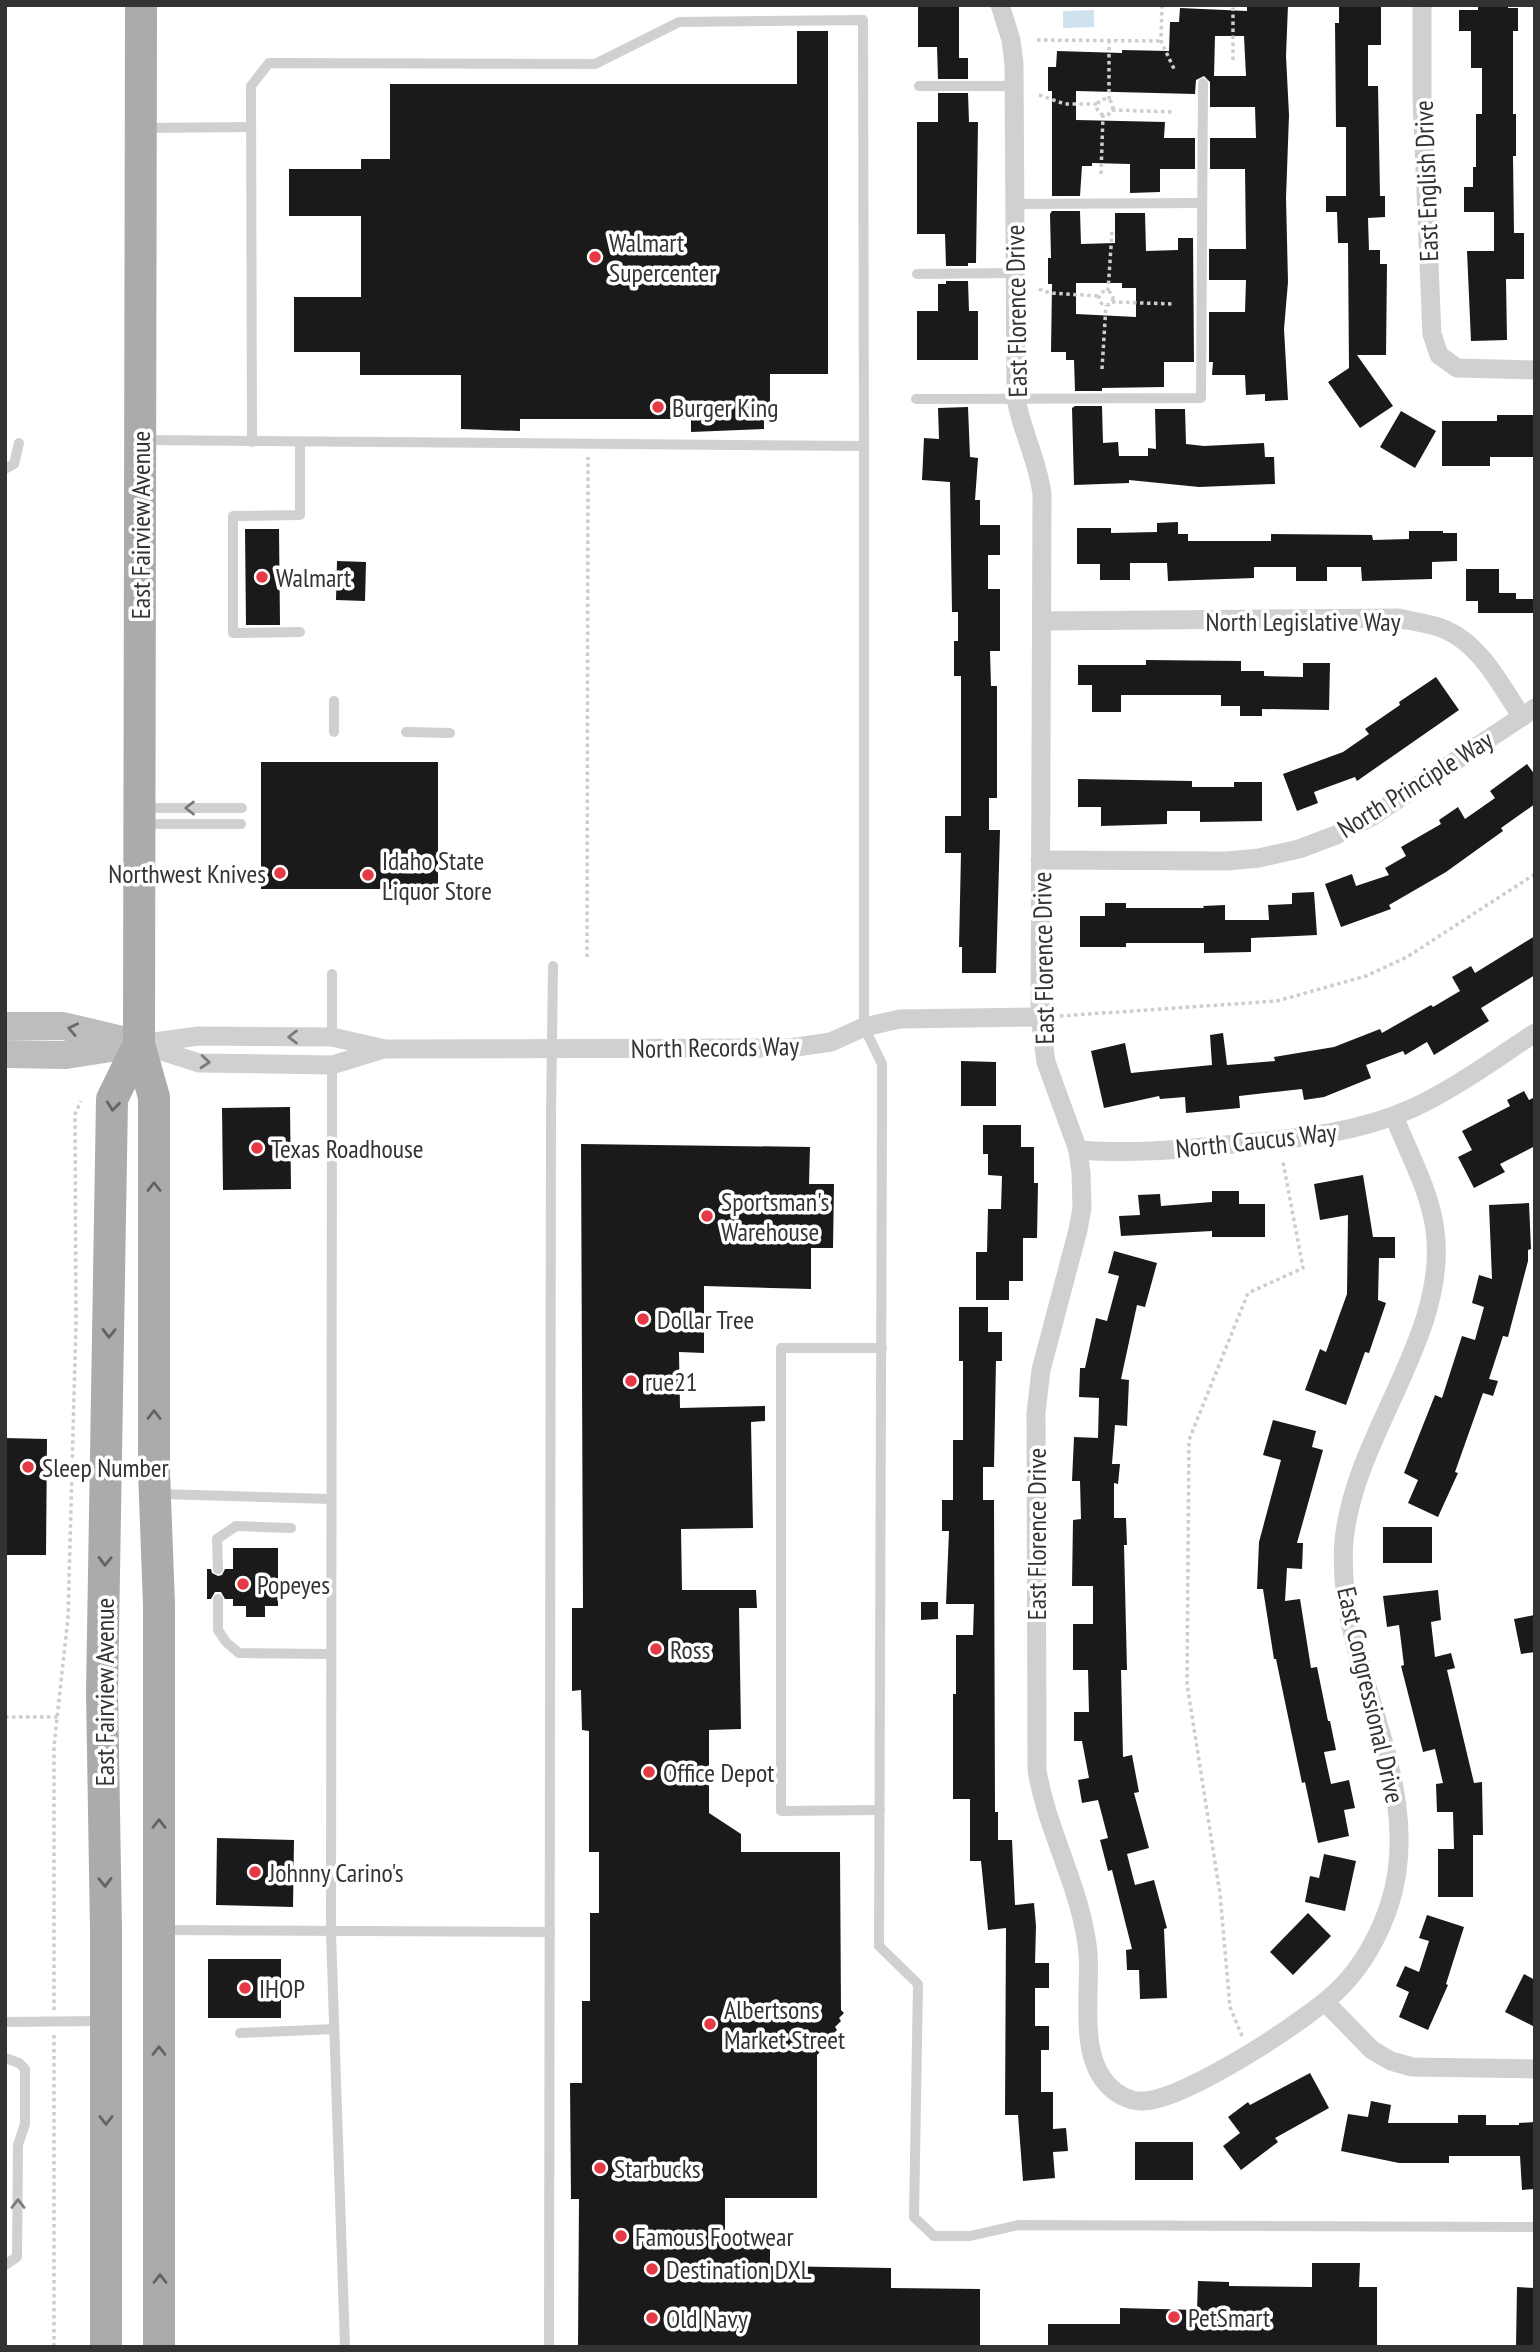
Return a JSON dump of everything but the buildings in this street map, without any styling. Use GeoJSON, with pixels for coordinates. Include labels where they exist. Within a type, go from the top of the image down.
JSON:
{"type":"FeatureCollection","features":[{"type":"Feature","properties":{"kind":"main road","name":"East Fairview Avenue"},"geometry":{"type":"LineString","coordinates":[[141,5],[139,1044],[154,1097],[155,1494],[159,1605],[159,2347]]}},
{"type":"Feature","properties":{"kind":"main road","name":"East Fairview Avenue"},"geometry":{"type":"LineString","coordinates":[[106,2347],[102,1692],[112,1099],[139,1044]]}},
{"type":"Feature","properties":{"kind":"street","name":"East Florence Drive"},"geometry":{"type":"LineString","coordinates":[[1000,5],[1011,40],[1014,86],[1016,399],[1024,434],[1040,477],[1042,494],[1040,860],[1049,1016],[1046,1062],[1078,1150],[1082,1173],[1078,1230],[1041,1370],[1036,1413],[1037,1770],[1040,1792],[1081,1913],[1087,1951],[1089,2048],[1096,2067],[1107,2085],[1122,2096],[1141,2101],[1162,2098]]}},
{"type":"Feature","properties":{"kind":"street","name":"East English Drive"},"geometry":{"type":"LineString","coordinates":[[1422,5],[1422,99],[1432,334],[1439,355],[1457,369],[1535,370]]}},
{"type":"Feature","properties":{"kind":"street","name":"North Legislative Way"},"geometry":{"type":"LineString","coordinates":[[1042,621],[1398,618],[1446,629],[1471,647],[1528,712]]}},
{"type":"Feature","properties":{"kind":"street","name":"North Principle Way"},"geometry":{"type":"LineString","coordinates":[[1040,860],[1227,861],[1259,858],[1299,849],[1336,835],[1371,817],[1528,712]]}},
{"type":"Feature","properties":{"kind":"street","name":"North Records Way"},"geometry":{"type":"LineString","coordinates":[[5,1054],[66,1055],[199,1036],[332,1037],[385,1049],[790,1048],[831,1042],[864,1027],[900,1019],[1049,1016]]}},
{"type":"Feature","properties":{"kind":"street","name":"North Records Way"},"geometry":{"type":"LineString","coordinates":[[5,1026],[63,1026],[139,1044],[199,1063],[332,1065],[385,1049]]}},
{"type":"Feature","properties":{"kind":"street","name":"North Caucus Way"},"geometry":{"type":"LineString","coordinates":[[1078,1150],[1136,1153],[1309,1138],[1352,1129],[1394,1116],[1454,1087],[1535,1032]]}},
{"type":"Feature","properties":{"kind":"street","name":"East Congressional Drive"},"geometry":{"type":"LineString","coordinates":[[1162,2098],[1179,2093],[1250,2052],[1326,2003],[1345,1983],[1372,1946],[1388,1909],[1395,1883],[1399,1821],[1394,1787],[1354,1644],[1343,1575],[1344,1540],[1350,1505],[1364,1461],[1423,1324],[1432,1299],[1436,1273],[1435,1226],[1429,1203],[1394,1116]]}},
{"type":"Feature","properties":{"kind":"street"},"geometry":{"type":"LineString","coordinates":[[1326,2003],[1372,2050],[1391,2061],[1412,2067],[1535,2069]]}},
{"type":"Feature","properties":{"kind":"lane"},"geometry":{"type":"LineString","coordinates":[[252,442],[251,86],[269,63],[595,64],[679,22],[863,20],[864,1027],[882,1064],[879,1946],[918,1984],[914,2217],[934,2236],[970,2236],[1018,2225],[1535,2227]]}},
{"type":"Feature","properties":{"kind":"lane"},"geometry":{"type":"LineString","coordinates":[[916,399],[1201,398],[1203,82]]}},
{"type":"Feature","properties":{"kind":"lane"},"geometry":{"type":"LineString","coordinates":[[919,86],[1014,86]]}},
{"type":"Feature","properties":{"kind":"lane"},"geometry":{"type":"LineString","coordinates":[[141,128],[251,127]]}},
{"type":"Feature","properties":{"kind":"lane"},"geometry":{"type":"LineString","coordinates":[[1014,204],[1202,203]]}},
{"type":"Feature","properties":{"kind":"lane"},"geometry":{"type":"LineString","coordinates":[[917,274],[1015,273]]}},
{"type":"Feature","properties":{"kind":"lane"},"geometry":{"type":"LineString","coordinates":[[141,440],[864,446]]}},
{"type":"Feature","properties":{"kind":"lane"},"geometry":{"type":"LineString","coordinates":[[5,469],[14,464],[19,443]]}},
{"type":"Feature","properties":{"kind":"lane"},"geometry":{"type":"LineString","coordinates":[[300,443],[300,515],[233,516],[233,633],[300,632]]}},
{"type":"Feature","properties":{"kind":"lane"},"geometry":{"type":"LineString","coordinates":[[334,701],[334,732]]}},
{"type":"Feature","properties":{"kind":"lane"},"geometry":{"type":"LineString","coordinates":[[406,732],[450,733]]}},
{"type":"Feature","properties":{"kind":"lane"},"geometry":{"type":"LineString","coordinates":[[138,816],[242,808]]}},
{"type":"Feature","properties":{"kind":"lane"},"geometry":{"type":"LineString","coordinates":[[138,816],[241,824]]}},
{"type":"Feature","properties":{"kind":"lane"},"geometry":{"type":"LineString","coordinates":[[549,2347],[553,966]]}},
{"type":"Feature","properties":{"kind":"lane"},"geometry":{"type":"LineString","coordinates":[[332,974],[332,1037]]}},
{"type":"Feature","properties":{"kind":"lane"},"geometry":{"type":"LineString","coordinates":[[332,1065],[331,1933],[345,2347]]}},
{"type":"Feature","properties":{"kind":"lane"},"geometry":{"type":"LineString","coordinates":[[880,1810],[781,1811],[781,1348],[882,1348]]}},
{"type":"Feature","properties":{"kind":"lane"},"geometry":{"type":"LineString","coordinates":[[155,1494],[331,1499]]}},
{"type":"Feature","properties":{"kind":"lane"},"geometry":{"type":"LineString","coordinates":[[218,1569],[217,1539],[236,1526],[291,1528]]}},
{"type":"Feature","properties":{"kind":"lane"},"geometry":{"type":"LineString","coordinates":[[218,1599],[218,1630],[226,1642],[239,1653],[331,1654]]}},
{"type":"Feature","properties":{"kind":"lane"},"geometry":{"type":"LineString","coordinates":[[159,1930],[331,1933],[550,1932]]}},
{"type":"Feature","properties":{"kind":"lane"},"geometry":{"type":"LineString","coordinates":[[5,2022],[106,2021]]}},
{"type":"Feature","properties":{"kind":"lane"},"geometry":{"type":"LineString","coordinates":[[240,2033],[334,2029]]}},
{"type":"Feature","properties":{"kind":"lane"},"geometry":{"type":"LineString","coordinates":[[5,2058],[19,2063],[24,2069],[25,2092],[24,2124],[19,2145],[17,2257],[5,2265]]}},
{"type":"Feature","properties":{"kind":"path"},"geometry":{"type":"LineString","coordinates":[[1162,5],[1161,41],[1175,71]]}},
{"type":"Feature","properties":{"kind":"path"},"geometry":{"type":"LineString","coordinates":[[1233,5],[1233,60]]}},
{"type":"Feature","properties":{"kind":"path"},"geometry":{"type":"LineString","coordinates":[[1037,40],[1161,41]]}},
{"type":"Feature","properties":{"kind":"path"},"geometry":{"type":"LineString","coordinates":[[1109,40],[1109,101]]}},
{"type":"Feature","properties":{"kind":"path"},"geometry":{"type":"LineString","coordinates":[[1039,96],[1065,104],[1098,104],[1104,99],[1113,106],[1109,114],[1103,115]]}},
{"type":"Feature","properties":{"kind":"path"},"geometry":{"type":"LineString","coordinates":[[1098,104],[1098,110],[1103,115],[1101,174]]}},
{"type":"Feature","properties":{"kind":"path"},"geometry":{"type":"LineString","coordinates":[[1112,110],[1175,112]]}},
{"type":"Feature","properties":{"kind":"path"},"geometry":{"type":"LineString","coordinates":[[1108,291],[1112,232]]}},
{"type":"Feature","properties":{"kind":"path"},"geometry":{"type":"LineString","coordinates":[[1039,289],[1050,293],[1099,296],[1108,291],[1113,295],[1112,302]]}},
{"type":"Feature","properties":{"kind":"path"},"geometry":{"type":"LineString","coordinates":[[1099,296],[1100,302],[1106,305]]}},
{"type":"Feature","properties":{"kind":"path"},"geometry":{"type":"LineString","coordinates":[[1106,305],[1112,302],[1174,304]]}},
{"type":"Feature","properties":{"kind":"path"},"geometry":{"type":"LineString","coordinates":[[1102,369],[1106,305]]}},
{"type":"Feature","properties":{"kind":"path"},"geometry":{"type":"LineString","coordinates":[[587,957],[588,457]]}},
{"type":"Feature","properties":{"kind":"path"},"geometry":{"type":"LineString","coordinates":[[1049,1016],[1278,1001],[1366,976],[1407,957],[1535,874]]}},
{"type":"Feature","properties":{"kind":"path"},"geometry":{"type":"LineString","coordinates":[[54,2347],[54,1746],[68,1618],[76,1321],[75,1114],[81,1101]]}},
{"type":"Feature","properties":{"kind":"path"},"geometry":{"type":"LineString","coordinates":[[1243,2038],[1230,2007],[1220,1894],[1187,1684],[1189,1440],[1248,1293],[1303,1268],[1283,1162]]}},
{"type":"Feature","properties":{"kind":"path"},"geometry":{"type":"LineString","coordinates":[[5,1717],[58,1717]]}},
{"type":"Feature","properties":{"kind":"water"},"geometry":{"type":"Polygon","coordinates":[[[1094,10],[1094,27],[1063,28],[1063,11],[1094,10]]]}},
{"type":"Feature","properties":{"kind":"place","name":"Walmart Supercenter"},"geometry":{"type":"Point","coordinates":[595,257]}},
{"type":"Feature","properties":{"kind":"place","name":"Burger King"},"geometry":{"type":"Point","coordinates":[658,407]}},
{"type":"Feature","properties":{"kind":"place","name":"Walmart"},"geometry":{"type":"Point","coordinates":[262,577]}},
{"type":"Feature","properties":{"kind":"place","name":"Northwest Knives"},"geometry":{"type":"Point","coordinates":[280,873]}},
{"type":"Feature","properties":{"kind":"place","name":"Idaho State Liquor Store"},"geometry":{"type":"Point","coordinates":[368,875]}},
{"type":"Feature","properties":{"kind":"place","name":"Texas Roadhouse"},"geometry":{"type":"Point","coordinates":[257,1148]}},
{"type":"Feature","properties":{"kind":"place","name":"Sportsman's Warehouse"},"geometry":{"type":"Point","coordinates":[707,1216]}},
{"type":"Feature","properties":{"kind":"place","name":"Dollar Tree"},"geometry":{"type":"Point","coordinates":[643,1319]}},
{"type":"Feature","properties":{"kind":"place","name":"rue21"},"geometry":{"type":"Point","coordinates":[631,1381]}},
{"type":"Feature","properties":{"kind":"place","name":"Sleep Number"},"geometry":{"type":"Point","coordinates":[28,1467]}},
{"type":"Feature","properties":{"kind":"place","name":"Popeyes"},"geometry":{"type":"Point","coordinates":[243,1584]}},
{"type":"Feature","properties":{"kind":"place","name":"Ross"},"geometry":{"type":"Point","coordinates":[656,1649]}},
{"type":"Feature","properties":{"kind":"place","name":"Office Depot"},"geometry":{"type":"Point","coordinates":[649,1772]}},
{"type":"Feature","properties":{"kind":"place","name":"Johnny Carino's"},"geometry":{"type":"Point","coordinates":[255,1872]}},
{"type":"Feature","properties":{"kind":"place","name":"IHOP"},"geometry":{"type":"Point","coordinates":[245,1988]}},
{"type":"Feature","properties":{"kind":"place","name":"Albertsons Market Street"},"geometry":{"type":"Point","coordinates":[710,2024]}},
{"type":"Feature","properties":{"kind":"place","name":"Starbucks"},"geometry":{"type":"Point","coordinates":[600,2168]}},
{"type":"Feature","properties":{"kind":"place","name":"Famous Footwear"},"geometry":{"type":"Point","coordinates":[621,2236]}},
{"type":"Feature","properties":{"kind":"place","name":"Destination DXL"},"geometry":{"type":"Point","coordinates":[652,2269]}},
{"type":"Feature","properties":{"kind":"place","name":"PetSmart"},"geometry":{"type":"Point","coordinates":[1174,2317]}},
{"type":"Feature","properties":{"kind":"place","name":"Old Navy"},"geometry":{"type":"Point","coordinates":[652,2318]}}]}
